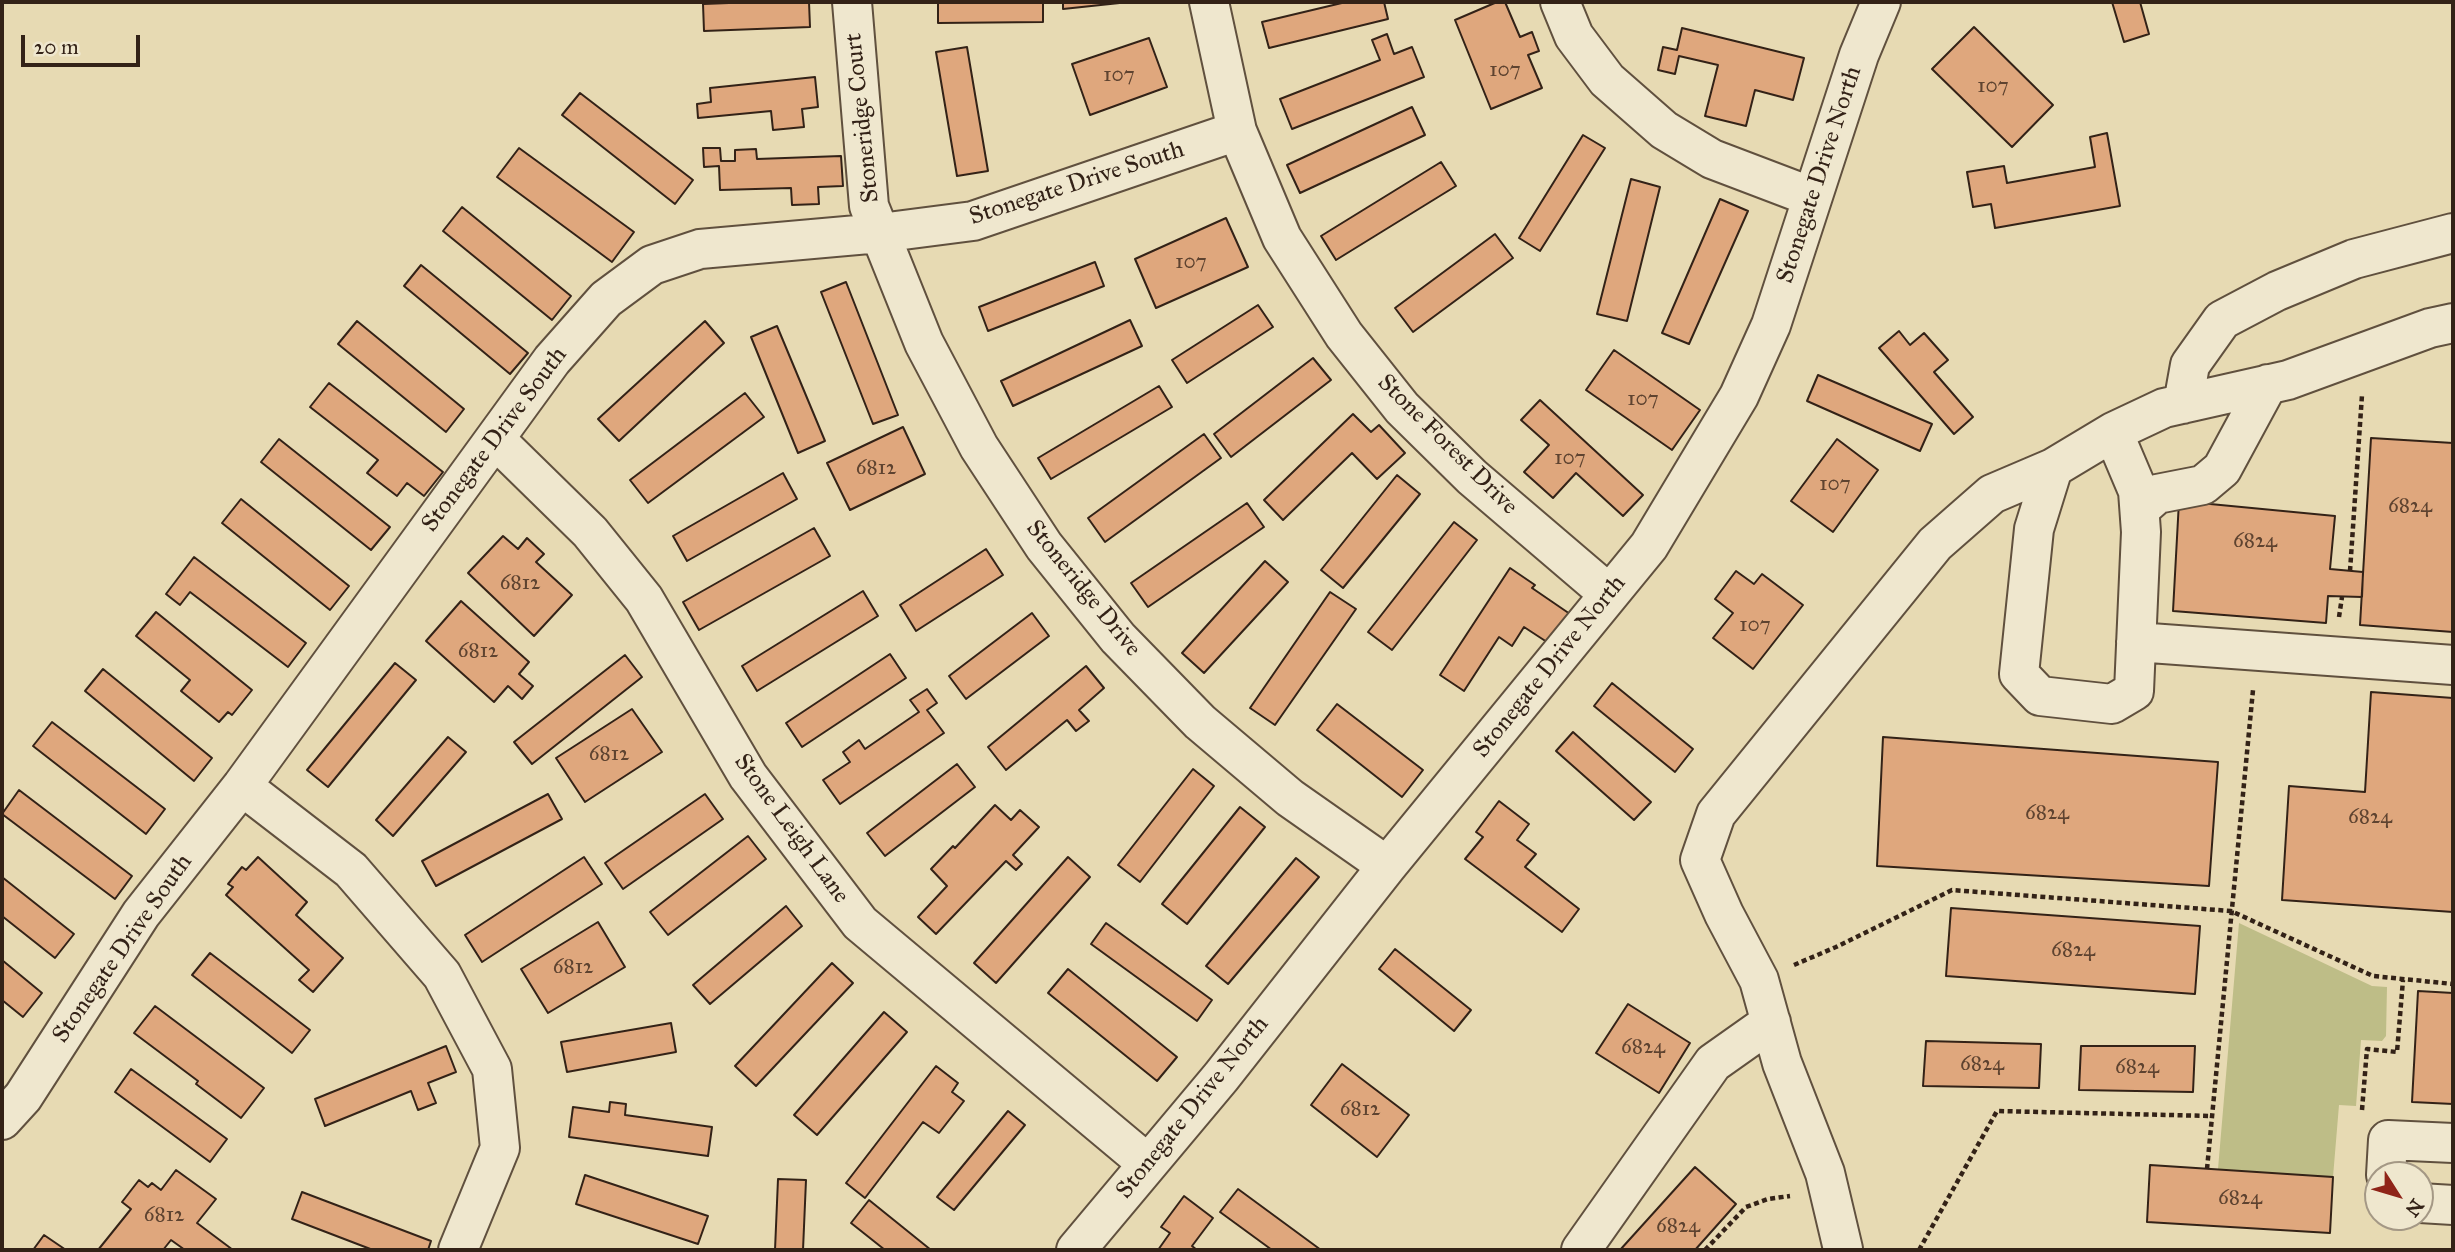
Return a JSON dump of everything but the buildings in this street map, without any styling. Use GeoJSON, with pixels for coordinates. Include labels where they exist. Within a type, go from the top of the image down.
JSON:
{"type":"FeatureCollection","features":[{"type":"Feature","properties":{"kind":"street","name":"Stoneridge Court"},"geometry":{"type":"LineString","coordinates":[[852,2],[869,206],[880,233]]}},
{"type":"Feature","properties":{"kind":"street","name":"Stone Forest Drive"},"geometry":{"type":"LineString","coordinates":[[1209,2],[1237,131],[1282,238],[1344,335],[1402,408],[1472,477],[1609,594]]}},
{"type":"Feature","properties":{"kind":"street"},"geometry":{"type":"LineString","coordinates":[[1560,2],[1574,36],[1606,80],[1664,130],[1712,159],[1812,197]]}},
{"type":"Feature","properties":{"kind":"street","name":"Stonegate Drive North"},"geometry":{"type":"LineString","coordinates":[[1076,1250],[1221,1077],[1387,866],[1648,546],[1739,396],[1771,325],[1859,55],[1881,2]]}},
{"type":"Feature","properties":{"kind":"street","name":"Stonegate Drive South"},"geometry":{"type":"LineString","coordinates":[[2,1120],[23,1097],[141,914],[242,786],[552,360],[606,299],[652,265],[700,249],[880,233],[973,221],[1237,131]]}},
{"type":"Feature","properties":{"kind":"street","name":"Stoneridge Drive"},"geometry":{"type":"LineString","coordinates":[[880,233],[924,343],[979,447],[1044,546],[1118,638],[1200,722],[1290,798],[1387,866]]}},
{"type":"Feature","properties":{"kind":"street"},"geometry":{"type":"LineString","coordinates":[[2183,404],[2190,365],[2222,320],[2277,291],[2354,259],[2453,233]]}},
{"type":"Feature","properties":{"kind":"street"},"geometry":{"type":"LineString","coordinates":[[1844,1250],[1829,1191],[1807,1124],[1782,1063],[1759,979],[1724,914],[1700,860],[1716,814],[1935,544],[1992,494],[2053,468],[2113,432],[2164,408],[2288,380],[2430,328],[2453,323]]}},
{"type":"Feature","properties":{"kind":"street"},"geometry":{"type":"LineString","coordinates":[[2140,509],[2157,494],[2203,485],[2222,469],[2268,384]]}},
{"type":"Feature","properties":{"kind":"street"},"geometry":{"type":"LineString","coordinates":[[2053,468],[2034,529],[2019,674],[2040,696],[2112,704],[2134,691],[2141,531],[2138,491],[2113,432]]}},
{"type":"Feature","properties":{"kind":"street","name":"Stone Leigh Lane"},"geometry":{"type":"LineString","coordinates":[[495,439],[590,533],[644,599],[748,776],[860,923],[1148,1164]]}},
{"type":"Feature","properties":{"kind":"street"},"geometry":{"type":"LineString","coordinates":[[2136,642],[2453,665]]}},
{"type":"Feature","properties":{"kind":"street"},"geometry":{"type":"LineString","coordinates":[[242,786],[351,870],[442,975],[492,1069],[500,1148],[458,1250]]}},
{"type":"Feature","properties":{"kind":"street"},"geometry":{"type":"LineString","coordinates":[[1581,1250],[1713,1063],[1770,1021]]}},
{"type":"Feature","properties":{"kind":"street"},"geometry":{"type":"LineString","coordinates":[[2387,1157],[2453,1143]]}},
{"type":"Feature","properties":{"kind":"street"},"geometry":{"type":"LineString","coordinates":[[2434,1204],[2453,1205]]}},
{"type":"Feature","properties":{"kind":"path"},"geometry":{"type":"LineString","coordinates":[[2349,357],[2362,394],[2350,570]]}},
{"type":"Feature","properties":{"kind":"path"},"geometry":{"type":"LineString","coordinates":[[2207,1169],[2256,650]]}},
{"type":"Feature","properties":{"kind":"path"},"geometry":{"type":"LineString","coordinates":[[1759,979],[1836,947],[1952,890],[2231,911],[2373,976],[2453,984]]}},
{"type":"Feature","properties":{"kind":"path"},"geometry":{"type":"LineString","coordinates":[[2387,1157],[2362,1111],[2367,1049],[2397,1052],[2403,980]]}},
{"type":"Feature","properties":{"kind":"path"},"geometry":{"type":"LineString","coordinates":[[1919,1250],[1997,1111],[2212,1116]]}},
{"type":"Feature","properties":{"kind":"path"},"geometry":{"type":"LineString","coordinates":[[1705,1250],[1745,1207],[1768,1199],[1829,1191]]}},
{"type":"Feature","properties":{"kind":"shaded area"},"geometry":{"type":"Polygon","coordinates":[[[2239,923],[2372,986],[2387,987],[2386,1036],[2382,1041],[2361,1040],[2356,1106],[2339,1105],[2333,1177],[2218,1169],[2239,923]]]}}]}
